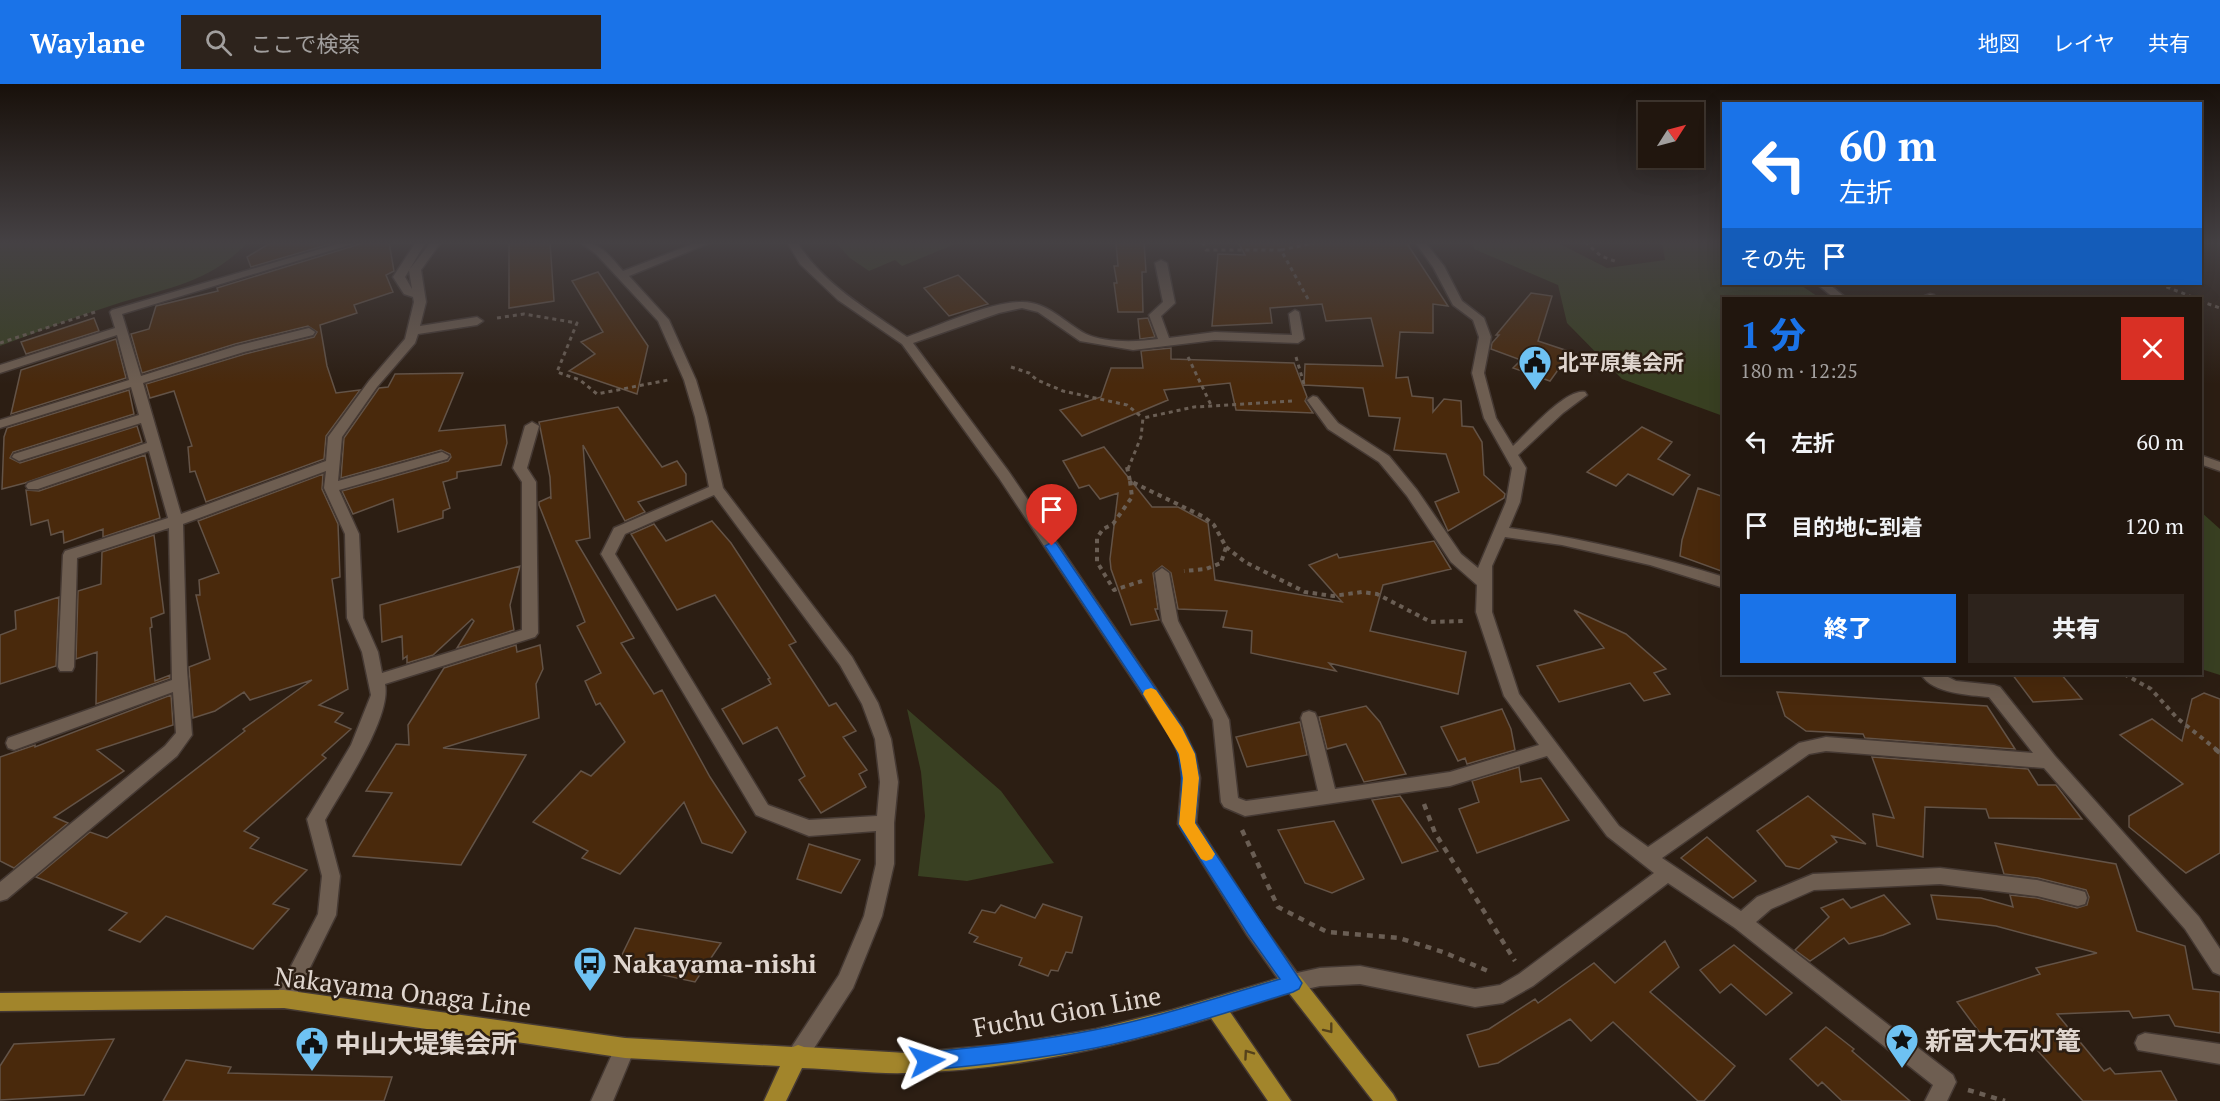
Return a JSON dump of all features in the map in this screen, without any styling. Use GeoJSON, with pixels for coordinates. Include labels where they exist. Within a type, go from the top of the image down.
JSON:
{"type":"FeatureCollection","features":[{"type":"Feature","properties":{"kind":"main road","name":"Fuchu Gion Line"},"geometry":{"type":"LineString","coordinates":[[798,1055],[825,1059],[906,1063],[1008,1054],[1096,1039],[1293,983]]}},
{"type":"Feature","properties":{"kind":"main road"},"geometry":{"type":"LineString","coordinates":[[1293,983],[1386,1101]]}},
{"type":"Feature","properties":{"kind":"main road","name":"Nakayama Onaga Line"},"geometry":{"type":"LineString","coordinates":[[0,1002],[284,999],[625,1048],[798,1055]]}},
{"type":"Feature","properties":{"kind":"main road"},"geometry":{"type":"LineString","coordinates":[[1215,1007],[1280,1101]]}},
{"type":"Feature","properties":{"kind":"main road"},"geometry":{"type":"LineString","coordinates":[[775,1101],[798,1055]]}},
{"type":"Feature","properties":{"kind":"street"},"geometry":{"type":"LineString","coordinates":[[0,893],[171,751],[184,735],[180,683],[176,521],[116,312],[191,289]]}},
{"type":"Feature","properties":{"kind":"street"},"geometry":{"type":"LineString","coordinates":[[406,289],[418,294]]}},
{"type":"Feature","properties":{"kind":"street"},"geometry":{"type":"LineString","coordinates":[[284,999],[327,915],[331,876],[316,819],[359,747],[379,695],[370,652],[355,618],[352,534],[331,488],[335,437],[373,384],[411,340],[420,302],[417,289]]}},
{"type":"Feature","properties":{"kind":"street"},"geometry":{"type":"LineString","coordinates":[[635,289],[663,320],[689,376],[701,417],[716,489],[846,661],[870,704],[883,739],[889,782],[885,823],[885,864],[873,916],[846,981],[798,1055]]}},
{"type":"Feature","properties":{"kind":"street"},"geometry":{"type":"LineString","coordinates":[[833,289],[906,341],[1004,475],[1176,732],[1187,754],[1191,778],[1187,824],[1254,929],[1293,983],[1320,977],[1360,975],[1475,998],[1503,994],[1526,980],[1668,873]]}},
{"type":"Feature","properties":{"kind":"street"},"geometry":{"type":"LineString","coordinates":[[1166,289],[1169,303],[1155,315],[1166,342]]}},
{"type":"Feature","properties":{"kind":"street"},"geometry":{"type":"LineString","coordinates":[[1450,289],[1457,303],[1478,318],[1485,337],[1478,373],[1490,418],[1520,468],[1514,502],[1485,566],[1484,612],[1512,696],[1613,831],[1668,873],[1742,922],[1946,1082],[1936,1101]]}},
{"type":"Feature","properties":{"kind":"street"},"geometry":{"type":"LineString","coordinates":[[906,341],[996,310],[1022,305],[1042,310],[1084,338],[1133,346],[1215,336],[1298,339],[1295,314]]}},
{"type":"Feature","properties":{"kind":"street"},"geometry":{"type":"LineString","coordinates":[[413,331],[477,321]]}},
{"type":"Feature","properties":{"kind":"street"},"geometry":{"type":"LineString","coordinates":[[0,369],[121,330]]}},
{"type":"Feature","properties":{"kind":"street"},"geometry":{"type":"LineString","coordinates":[[0,424],[240,349],[309,332]]}},
{"type":"Feature","properties":{"kind":"street"},"geometry":{"type":"LineString","coordinates":[[1512,454],[1558,410],[1581,395]]}},
{"type":"Feature","properties":{"kind":"street"},"geometry":{"type":"LineString","coordinates":[[1313,400],[1333,426],[1384,459],[1412,493],[1456,558],[1485,583]]}},
{"type":"Feature","properties":{"kind":"street"},"geometry":{"type":"LineString","coordinates":[[19,457],[146,417]]}},
{"type":"Feature","properties":{"kind":"street"},"geometry":{"type":"LineString","coordinates":[[376,681],[530,633],[529,482],[520,468],[532,426]]}},
{"type":"Feature","properties":{"kind":"street"},"geometry":{"type":"LineString","coordinates":[[33,486],[154,445]]}},
{"type":"Feature","properties":{"kind":"street"},"geometry":{"type":"LineString","coordinates":[[331,488],[442,456]]}},
{"type":"Feature","properties":{"kind":"street"},"geometry":{"type":"LineString","coordinates":[[2202,460],[2220,467]]}},
{"type":"Feature","properties":{"kind":"street"},"geometry":{"type":"LineString","coordinates":[[66,667],[70,555],[176,521],[333,463]]}},
{"type":"Feature","properties":{"kind":"street"},"geometry":{"type":"LineString","coordinates":[[716,489],[619,531],[608,554],[762,810],[809,828],[885,823]]}},
{"type":"Feature","properties":{"kind":"street"},"geometry":{"type":"LineString","coordinates":[[1500,532],[1562,540],[1652,560],[1722,582]]}},
{"type":"Feature","properties":{"kind":"street"},"geometry":{"type":"LineString","coordinates":[[1162,573],[1170,621],[1221,720],[1230,802],[1245,809],[1450,779],[1550,748]]}},
{"type":"Feature","properties":{"kind":"street"},"geometry":{"type":"LineString","coordinates":[[1931,675],[1953,687],[1994,691],[2049,761],[2192,922],[2220,966]]}},
{"type":"Feature","properties":{"kind":"street"},"geometry":{"type":"LineString","coordinates":[[15,743],[180,683]]}},
{"type":"Feature","properties":{"kind":"street"},"geometry":{"type":"LineString","coordinates":[[1309,718],[1328,796]]}},
{"type":"Feature","properties":{"kind":"street"},"geometry":{"type":"LineString","coordinates":[[1647,858],[1805,748],[1826,744],[2049,761]]}},
{"type":"Feature","properties":{"kind":"street"},"geometry":{"type":"LineString","coordinates":[[1742,922],[1764,903],[1813,882],[1940,876],[2037,888],[2078,898]]}},
{"type":"Feature","properties":{"kind":"street"},"geometry":{"type":"LineString","coordinates":[[2145,1043],[2220,1054]]}},
{"type":"Feature","properties":{"kind":"street"},"geometry":{"type":"LineString","coordinates":[[603,1101],[625,1048]]}},
{"type":"Feature","properties":{"kind":"path"},"geometry":{"type":"LineString","coordinates":[[1303,289],[1310,308],[1307,326],[1294,349],[1306,390],[1313,400]]}},
{"type":"Feature","properties":{"kind":"path"},"geometry":{"type":"LineString","coordinates":[[2173,289],[2192,297]]}},
{"type":"Feature","properties":{"kind":"path"},"geometry":{"type":"LineString","coordinates":[[2202,301],[2220,308]]}},
{"type":"Feature","properties":{"kind":"path"},"geometry":{"type":"LineString","coordinates":[[0,343],[68,319],[102,310]]}},
{"type":"Feature","properties":{"kind":"path"},"geometry":{"type":"LineString","coordinates":[[477,321],[524,314],[577,323],[570,342],[558,359],[557,372],[580,380],[597,394],[689,376]]}},
{"type":"Feature","properties":{"kind":"path"},"geometry":{"type":"LineString","coordinates":[[1180,340],[1211,405]]}},
{"type":"Feature","properties":{"kind":"path"},"geometry":{"type":"LineString","coordinates":[[1011,367],[1029,373],[1037,380],[1063,391],[1127,405],[1143,418],[1144,424],[1136,449],[1127,466],[1132,497],[1113,524],[1103,529],[1097,538],[1097,562],[1114,591],[1162,573],[1206,569],[1221,563],[1226,547]]}},
{"type":"Feature","properties":{"kind":"path"},"geometry":{"type":"LineString","coordinates":[[1143,418],[1211,405],[1313,400]]}},
{"type":"Feature","properties":{"kind":"path"},"geometry":{"type":"LineString","coordinates":[[1130,481],[1204,517],[1214,525],[1226,547],[1245,562],[1305,592],[1333,596],[1362,592],[1377,594],[1431,622],[1487,621]]}},
{"type":"Feature","properties":{"kind":"path"},"geometry":{"type":"LineString","coordinates":[[2126,675],[2151,689],[2177,718],[2220,753]]}},
{"type":"Feature","properties":{"kind":"path"},"geometry":{"type":"LineString","coordinates":[[1416,783],[1436,834],[1521,972]]}},
{"type":"Feature","properties":{"kind":"path"},"geometry":{"type":"LineString","coordinates":[[1230,802],[1278,907],[1327,932],[1399,938],[1443,952],[1492,973]]}},
{"type":"Feature","properties":{"kind":"path"},"geometry":{"type":"LineString","coordinates":[[1963,1095],[1969,1089],[2005,1101]]}},
{"type":"Feature","properties":{"kind":"green space"},"geometry":{"type":"Polygon","coordinates":[[[0,289],[166,289],[99,310],[0,346],[0,289]]]}},
{"type":"Feature","properties":{"kind":"green space"},"geometry":{"type":"Polygon","coordinates":[[[1559,289],[1807,289],[1818,297],[1722,297],[1722,416],[1622,379],[1567,323],[1559,289]]]}},
{"type":"Feature","properties":{"kind":"green space"},"geometry":{"type":"Polygon","coordinates":[[[2202,513],[2220,529],[2220,675],[2202,669],[2202,513]]]}},
{"type":"Feature","properties":{"kind":"green space"},"geometry":{"type":"Polygon","coordinates":[[[907,709],[1001,791],[1054,863],[967,881],[918,876],[925,816],[921,772],[907,709]]]}},
{"type":"Feature","properties":{"kind":"building"},"geometry":{"type":"Polygon","coordinates":[[[392,289],[393,292],[354,305],[357,313],[320,325],[327,366],[336,393],[360,390],[326,436],[324,459],[206,502],[195,471],[190,472],[188,447],[192,446],[174,391],[150,398],[146,384],[245,354],[314,337],[317,332],[308,326],[235,344],[142,373],[131,334],[149,329],[156,306],[218,291],[392,289]]]}},
{"type":"Feature","properties":{"kind":"building"},"geometry":{"type":"Polygon","coordinates":[[[509,289],[553,289],[554,301],[509,308],[509,289]]]}},
{"type":"Feature","properties":{"kind":"building"},"geometry":{"type":"Polygon","coordinates":[[[577,289],[610,289],[648,346],[637,394],[569,371],[595,354],[581,342],[603,332],[577,289]]]}},
{"type":"Feature","properties":{"kind":"building"},"geometry":{"type":"Polygon","coordinates":[[[925,289],[973,289],[988,304],[949,316],[925,289]]]}},
{"type":"Feature","properties":{"kind":"building"},"geometry":{"type":"Polygon","coordinates":[[[1115,289],[1142,289],[1143,312],[1118,312],[1115,289]]]}},
{"type":"Feature","properties":{"kind":"building"},"geometry":{"type":"Polygon","coordinates":[[[1215,289],[1437,289],[1448,306],[1433,304],[1433,333],[1400,332],[1396,378],[1408,377],[1412,396],[1433,398],[1433,412],[1444,399],[1461,401],[1462,426],[1473,427],[1482,442],[1484,475],[1505,494],[1504,498],[1448,531],[1435,502],[1459,492],[1446,454],[1394,450],[1400,418],[1369,416],[1363,388],[1304,385],[1305,364],[1383,366],[1371,318],[1326,321],[1322,304],[1270,308],[1272,323],[1212,326],[1215,289]]]}},
{"type":"Feature","properties":{"kind":"building"},"geometry":{"type":"Polygon","coordinates":[[[1531,293],[1552,296],[1538,341],[1571,352],[1550,381],[1513,368],[1521,360],[1491,349],[1492,343],[1499,335],[1496,335],[1531,293]]]}},
{"type":"Feature","properties":{"kind":"building"},"geometry":{"type":"Polygon","coordinates":[[[94,318],[99,331],[26,354],[21,342],[94,318]]]}},
{"type":"Feature","properties":{"kind":"building"},"geometry":{"type":"Polygon","coordinates":[[[1148,318],[1155,337],[1140,339],[1138,319],[1148,318]]]}},
{"type":"Feature","properties":{"kind":"building"},"geometry":{"type":"Polygon","coordinates":[[[116,339],[126,378],[11,414],[21,370],[116,339]]]}},
{"type":"Feature","properties":{"kind":"building"},"geometry":{"type":"Polygon","coordinates":[[[1171,348],[1171,359],[1294,363],[1307,397],[1305,401],[1313,413],[1236,410],[1230,383],[1164,390],[1168,400],[1082,436],[1060,410],[1101,397],[1111,368],[1143,368],[1141,351],[1171,348]]]}},
{"type":"Feature","properties":{"kind":"building"},"geometry":{"type":"Polygon","coordinates":[[[463,373],[439,431],[505,425],[507,443],[501,465],[457,472],[457,478],[443,482],[450,508],[443,511],[443,518],[398,532],[393,499],[353,514],[342,491],[448,461],[451,457],[450,454],[441,450],[341,478],[344,438],[379,388],[388,387],[395,374],[463,373]]]}},
{"type":"Feature","properties":{"kind":"building"},"geometry":{"type":"Polygon","coordinates":[[[129,390],[134,414],[13,452],[10,458],[20,463],[137,426],[142,442],[2,489],[4,437],[7,428],[129,390]]]}},
{"type":"Feature","properties":{"kind":"building"},"geometry":{"type":"Polygon","coordinates":[[[618,407],[662,467],[677,461],[686,474],[686,485],[638,502],[645,512],[625,521],[583,445],[590,538],[576,541],[634,638],[621,643],[654,694],[662,690],[710,777],[746,832],[732,853],[702,843],[684,802],[620,874],[582,858],[588,851],[533,822],[581,771],[591,776],[625,742],[600,703],[596,705],[585,681],[601,673],[577,626],[585,622],[539,505],[539,502],[550,497],[551,499],[550,477],[539,422],[618,407]]]}},
{"type":"Feature","properties":{"kind":"building"},"geometry":{"type":"Polygon","coordinates":[[[1642,427],[1672,442],[1658,459],[1690,475],[1673,495],[1628,474],[1616,486],[1587,472],[1642,427]]]}},
{"type":"Feature","properties":{"kind":"building"},"geometry":{"type":"Polygon","coordinates":[[[1104,447],[1152,507],[1178,507],[1208,523],[1215,580],[1342,602],[1309,565],[1337,554],[1339,558],[1434,541],[1451,569],[1383,585],[1370,631],[1466,652],[1458,694],[1329,663],[1336,671],[1251,653],[1252,631],[1223,627],[1227,611],[1178,609],[1171,573],[1162,566],[1153,573],[1158,609],[1155,609],[1159,620],[1131,625],[1111,569],[1110,559],[1118,493],[1100,499],[1089,485],[1079,488],[1063,461],[1104,447]]]}},
{"type":"Feature","properties":{"kind":"building"},"geometry":{"type":"Polygon","coordinates":[[[145,455],[160,518],[103,537],[103,529],[64,543],[63,531],[51,535],[48,520],[31,525],[26,490],[39,491],[145,455]]]}},
{"type":"Feature","properties":{"kind":"building"},"geometry":{"type":"Polygon","coordinates":[[[323,474],[322,489],[338,524],[340,577],[332,579],[348,689],[319,705],[343,713],[335,722],[351,729],[322,755],[326,758],[244,831],[259,838],[250,848],[307,870],[273,904],[289,909],[253,949],[166,916],[140,942],[109,930],[127,913],[36,877],[90,832],[107,838],[245,731],[243,729],[312,680],[250,700],[244,692],[215,711],[193,718],[189,667],[210,659],[196,595],[200,595],[199,580],[219,573],[198,521],[323,474]]]}},
{"type":"Feature","properties":{"kind":"building"},"geometry":{"type":"Polygon","coordinates":[[[1698,488],[1722,496],[1722,571],[1680,556],[1682,540],[1698,488]]]}},
{"type":"Feature","properties":{"kind":"building"},"geometry":{"type":"Polygon","coordinates":[[[712,521],[731,543],[796,642],[789,645],[829,706],[836,703],[856,731],[843,737],[867,770],[859,774],[866,787],[821,813],[799,780],[805,776],[777,727],[743,744],[722,709],[771,684],[768,679],[770,678],[715,595],[677,610],[631,534],[654,524],[666,541],[712,521]]]}},
{"type":"Feature","properties":{"kind":"building"},"geometry":{"type":"Polygon","coordinates":[[[154,535],[164,613],[151,618],[155,681],[170,675],[170,678],[96,704],[97,652],[76,659],[78,591],[101,584],[102,552],[154,535]]]}},
{"type":"Feature","properties":{"kind":"building"},"geometry":{"type":"Polygon","coordinates":[[[520,566],[510,605],[514,630],[457,648],[474,621],[472,619],[433,655],[407,663],[407,656],[403,659],[402,636],[382,642],[380,605],[520,566]]]}},
{"type":"Feature","properties":{"kind":"building"},"geometry":{"type":"Polygon","coordinates":[[[59,597],[56,666],[0,684],[0,635],[16,629],[15,611],[59,597]]]}},
{"type":"Feature","properties":{"kind":"building"},"geometry":{"type":"Polygon","coordinates":[[[1574,610],[1626,634],[1666,669],[1654,673],[1670,694],[1644,701],[1630,683],[1559,702],[1537,666],[1604,648],[1574,610]]]}},
{"type":"Feature","properties":{"kind":"building"},"geometry":{"type":"Polygon","coordinates":[[[516,645],[517,652],[540,645],[543,669],[536,684],[539,718],[443,748],[526,755],[461,865],[353,856],[392,793],[366,791],[396,744],[409,745],[408,725],[444,668],[516,645]]]}},
{"type":"Feature","properties":{"kind":"building"},"geometry":{"type":"Polygon","coordinates":[[[2013,675],[2062,675],[2082,699],[2033,702],[2013,675]]]}},
{"type":"Feature","properties":{"kind":"building"},"geometry":{"type":"Polygon","coordinates":[[[1777,692],[1987,706],[2015,749],[1865,738],[1863,734],[1806,731],[1785,716],[1777,692]]]}},
{"type":"Feature","properties":{"kind":"building"},"geometry":{"type":"Polygon","coordinates":[[[2204,693],[2220,699],[2220,853],[2186,873],[2129,827],[2129,816],[2183,784],[2120,735],[2152,719],[2182,741],[2192,699],[2204,693]]]}},
{"type":"Feature","properties":{"kind":"building"},"geometry":{"type":"Polygon","coordinates":[[[171,695],[173,725],[97,750],[124,771],[54,817],[68,823],[14,868],[0,861],[0,757],[35,745],[35,747],[171,695]]]}},
{"type":"Feature","properties":{"kind":"building"},"geometry":{"type":"Polygon","coordinates":[[[1366,706],[1380,722],[1406,774],[1364,782],[1346,744],[1327,749],[1319,717],[1366,706]]]}},
{"type":"Feature","properties":{"kind":"building"},"geometry":{"type":"Polygon","coordinates":[[[1502,709],[1511,729],[1515,750],[1467,764],[1465,758],[1458,761],[1441,727],[1502,709]]]}},
{"type":"Feature","properties":{"kind":"building"},"geometry":{"type":"Polygon","coordinates":[[[1300,722],[1307,755],[1247,767],[1236,737],[1300,722]]]}},
{"type":"Feature","properties":{"kind":"building"},"geometry":{"type":"Polygon","coordinates":[[[1872,757],[2028,769],[2038,785],[2056,785],[2082,819],[1989,818],[1986,809],[1925,807],[1923,857],[1877,846],[1873,814],[1894,818],[1872,757]]]}},
{"type":"Feature","properties":{"kind":"building"},"geometry":{"type":"Polygon","coordinates":[[[1519,767],[1521,782],[1541,778],[1569,820],[1477,853],[1459,809],[1479,802],[1472,781],[1519,767]]]}},
{"type":"Feature","properties":{"kind":"building"},"geometry":{"type":"Polygon","coordinates":[[[1400,796],[1438,851],[1402,863],[1372,800],[1400,796]]]}},
{"type":"Feature","properties":{"kind":"building"},"geometry":{"type":"Polygon","coordinates":[[[1808,796],[1866,844],[1832,836],[1837,842],[1799,869],[1786,866],[1757,831],[1808,796]]]}},
{"type":"Feature","properties":{"kind":"building"},"geometry":{"type":"Polygon","coordinates":[[[1334,821],[1364,879],[1332,893],[1305,883],[1278,830],[1334,821]]]}},
{"type":"Feature","properties":{"kind":"building"},"geometry":{"type":"Polygon","coordinates":[[[1707,837],[1756,881],[1733,898],[1681,858],[1707,837]]]}},
{"type":"Feature","properties":{"kind":"building"},"geometry":{"type":"Polygon","coordinates":[[[1995,843],[2116,864],[2137,931],[2185,946],[2193,989],[2220,992],[2220,1033],[2175,1026],[2169,1015],[2133,1018],[2129,1011],[2057,1014],[2104,1071],[2110,1068],[2115,1074],[2161,1071],[2177,1101],[2083,1101],[2019,1030],[1986,1041],[1957,1002],[2040,974],[2036,968],[2097,953],[1996,926],[1937,919],[1931,895],[1981,898],[2013,907],[2010,895],[2037,898],[2077,908],[2087,905],[2089,897],[2086,890],[2038,878],[2004,874],[1995,843]]]}},
{"type":"Feature","properties":{"kind":"building"},"geometry":{"type":"Polygon","coordinates":[[[809,844],[860,860],[841,893],[797,879],[809,844]]]}},
{"type":"Feature","properties":{"kind":"building"},"geometry":{"type":"Polygon","coordinates":[[[1884,895],[1910,924],[1883,935],[1849,944],[1844,938],[1810,961],[1795,950],[1829,917],[1821,908],[1843,899],[1851,908],[1884,895]]]}},
{"type":"Feature","properties":{"kind":"building"},"geometry":{"type":"Polygon","coordinates":[[[1043,904],[1082,917],[1072,953],[1066,952],[1058,971],[1051,970],[1048,976],[1019,965],[1022,958],[974,942],[978,937],[969,933],[982,910],[995,913],[1001,905],[1035,918],[1043,904]]]}},
{"type":"Feature","properties":{"kind":"building"},"geometry":{"type":"Polygon","coordinates":[[[635,928],[721,943],[695,982],[617,965],[635,928]]]}},
{"type":"Feature","properties":{"kind":"building"},"geometry":{"type":"Polygon","coordinates":[[[1665,941],[1679,967],[1650,992],[1735,1066],[1704,1101],[1698,1101],[1613,1022],[1591,1041],[1570,1019],[1498,1063],[1479,1067],[1467,1035],[1489,1029],[1535,999],[1538,1003],[1594,963],[1615,983],[1665,941]]]}},
{"type":"Feature","properties":{"kind":"building"},"geometry":{"type":"Polygon","coordinates":[[[1734,945],[1792,993],[1766,1015],[1731,984],[1720,993],[1700,970],[1734,945]]]}},
{"type":"Feature","properties":{"kind":"building"},"geometry":{"type":"Polygon","coordinates":[[[1826,1027],[1854,1049],[1852,1051],[1910,1101],[1842,1101],[1822,1082],[1818,1086],[1790,1059],[1826,1027]]]}},
{"type":"Feature","properties":{"kind":"building"},"geometry":{"type":"Polygon","coordinates":[[[114,1039],[84,1095],[0,1100],[0,1066],[14,1044],[114,1039]]]}},
{"type":"Feature","properties":{"kind":"building"},"geometry":{"type":"Polygon","coordinates":[[[186,1060],[231,1067],[228,1073],[392,1077],[384,1101],[163,1101],[186,1060]]]}},
{"type":"Feature","properties":{"kind":"slow traffic"},"geometry":{"type":"LineString","coordinates":[[1151,694],[1176,732],[1187,754],[1191,778],[1187,824],[1206,854]]}},
{"type":"Feature","properties":{"kind":"place","name":"北平原集会所"},"geometry":{"type":"Point","coordinates":[1535,391]}},
{"type":"Feature","properties":{"kind":"place","name":"Nakayama-nishi"},"geometry":{"type":"Point","coordinates":[590,992]}},
{"type":"Feature","properties":{"kind":"place","name":"新宮大石灯篭"},"geometry":{"type":"Point","coordinates":[1902,1069]}},
{"type":"Feature","properties":{"kind":"place","name":"中山大堤集会所"},"geometry":{"type":"Point","coordinates":[312,1072]}},
{"type":"Feature","properties":{"kind":"route"},"geometry":{"type":"LineString","coordinates":[[927,1061],[1008,1054],[1096,1039],[1172,1020],[1293,983],[1254,929],[1187,824],[1191,778],[1187,754],[1176,732],[1052,546]]}}]}
